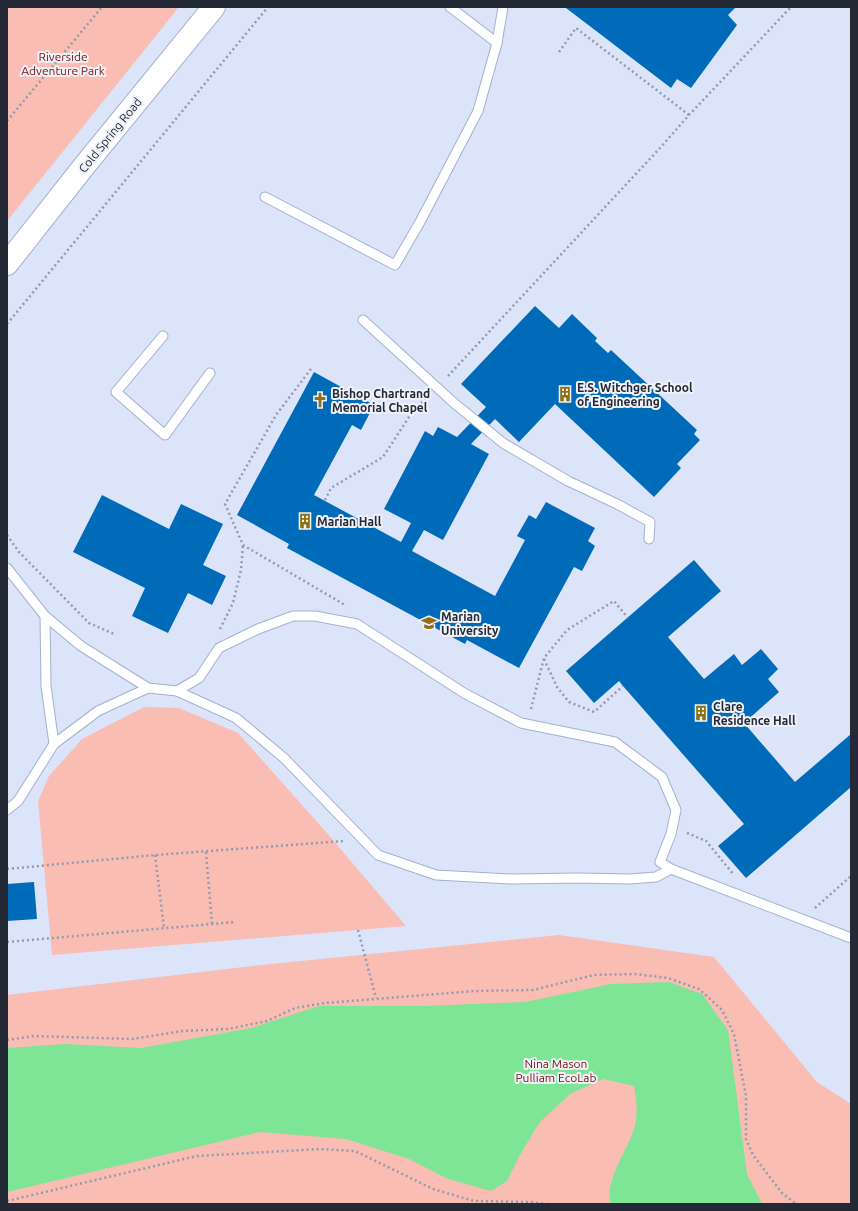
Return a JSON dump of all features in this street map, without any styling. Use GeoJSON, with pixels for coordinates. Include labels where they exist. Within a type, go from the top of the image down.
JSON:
{"type":"FeatureCollection","features":[{"type":"Feature","properties":{"kind":"street","name":"Cold Spring Road"},"geometry":{"type":"LineString","coordinates":[[7,264],[108,136],[214,7]]}},
{"type":"Feature","properties":{"kind":"lane"},"geometry":{"type":"LineString","coordinates":[[450,7],[497,43]]}},
{"type":"Feature","properties":{"kind":"lane"},"geometry":{"type":"LineString","coordinates":[[265,197],[395,265],[420,222],[478,110],[497,43],[503,7]]}},
{"type":"Feature","properties":{"kind":"lane"},"geometry":{"type":"LineString","coordinates":[[363,320],[454,403],[503,443],[568,481],[617,504],[650,522],[649,539]]}},
{"type":"Feature","properties":{"kind":"lane"},"geometry":{"type":"LineString","coordinates":[[163,336],[116,392],[165,435],[210,373]]}},
{"type":"Feature","properties":{"kind":"lane"},"geometry":{"type":"LineString","coordinates":[[7,568],[45,616],[81,646],[148,688],[177,691],[236,718],[284,758],[378,855],[436,875],[512,879],[629,879],[656,877],[671,870]]}},
{"type":"Feature","properties":{"kind":"lane"},"geometry":{"type":"LineString","coordinates":[[45,616],[46,686],[54,744]]}},
{"type":"Feature","properties":{"kind":"lane"},"geometry":{"type":"LineString","coordinates":[[177,691],[199,678],[219,648],[258,629],[293,616],[315,616],[358,624],[464,693],[521,723],[615,742],[662,777],[676,810],[671,834],[660,862],[671,870],[851,938]]}},
{"type":"Feature","properties":{"kind":"lane"},"geometry":{"type":"LineString","coordinates":[[7,810],[18,800],[54,744],[98,711],[148,688]]}},
{"type":"Feature","properties":{"kind":"path"},"geometry":{"type":"LineString","coordinates":[[7,121],[102,7]]}},
{"type":"Feature","properties":{"kind":"path"},"geometry":{"type":"LineString","coordinates":[[7,324],[268,7]]}},
{"type":"Feature","properties":{"kind":"path"},"geometry":{"type":"LineString","coordinates":[[443,381],[650,159],[689,114],[791,7]]}},
{"type":"Feature","properties":{"kind":"path"},"geometry":{"type":"LineString","coordinates":[[559,52],[576,28],[689,114]]}},
{"type":"Feature","properties":{"kind":"path"},"geometry":{"type":"LineString","coordinates":[[219,631],[233,603],[241,570],[243,545],[224,504],[276,415],[311,369]]}},
{"type":"Feature","properties":{"kind":"path"},"geometry":{"type":"LineString","coordinates":[[325,500],[331,488],[383,457],[409,417],[428,396]]}},
{"type":"Feature","properties":{"kind":"path"},"geometry":{"type":"LineString","coordinates":[[7,535],[19,552],[89,623],[114,634]]}},
{"type":"Feature","properties":{"kind":"path"},"geometry":{"type":"LineString","coordinates":[[243,545],[347,606]]}},
{"type":"Feature","properties":{"kind":"path"},"geometry":{"type":"LineString","coordinates":[[529,713],[544,658],[566,630],[614,601],[628,618]]}},
{"type":"Feature","properties":{"kind":"path"},"geometry":{"type":"LineString","coordinates":[[544,658],[557,687],[569,702],[594,712],[624,686]]}},
{"type":"Feature","properties":{"kind":"path"},"geometry":{"type":"LineString","coordinates":[[686,832],[706,841],[738,880]]}},
{"type":"Feature","properties":{"kind":"path"},"geometry":{"type":"LineString","coordinates":[[7,869],[155,855],[362,840]]}},
{"type":"Feature","properties":{"kind":"path"},"geometry":{"type":"LineString","coordinates":[[206,852],[212,924]]}},
{"type":"Feature","properties":{"kind":"path"},"geometry":{"type":"LineString","coordinates":[[155,855],[164,928]]}},
{"type":"Feature","properties":{"kind":"path"},"geometry":{"type":"LineString","coordinates":[[809,906],[814,909],[851,876]]}},
{"type":"Feature","properties":{"kind":"path"},"geometry":{"type":"LineString","coordinates":[[7,942],[235,922]]}},
{"type":"Feature","properties":{"kind":"path"},"geometry":{"type":"LineString","coordinates":[[358,930],[376,998]]}},
{"type":"Feature","properties":{"kind":"path"},"geometry":{"type":"LineString","coordinates":[[7,1040],[34,1036],[132,1039],[184,1031],[228,1029],[267,1021],[295,1008],[326,1003],[475,991],[533,990],[594,975],[635,974],[668,978],[699,989],[722,1010],[734,1034],[746,1096],[746,1139],[753,1155],[782,1193],[796,1204]]}},
{"type":"Feature","properties":{"kind":"path"},"geometry":{"type":"LineString","coordinates":[[7,1201],[197,1156],[319,1149],[355,1151],[433,1189],[474,1201],[530,1202],[549,1204]]}},
{"type":"Feature","properties":{"kind":"green space","name":"Riverside Adventure Park"},"geometry":{"type":"Polygon","coordinates":[[[7,7],[179,7],[7,221],[7,7]]]}},
{"type":"Feature","properties":{"kind":"green space"},"geometry":{"type":"Polygon","coordinates":[[[144,707],[179,708],[238,733],[327,833],[406,926],[52,955],[38,801],[49,776],[82,739],[144,707]]]}},
{"type":"Feature","properties":{"kind":"green space","name":"Nina Mason Pulliam EcoLab"},"geometry":{"type":"Polygon","coordinates":[[[559,935],[714,957],[817,1082],[851,1104],[851,1204],[7,1204],[7,995],[252,966],[559,935]]]}},
{"type":"Feature","properties":{"kind":"shaded area"},"geometry":{"type":"Polygon","coordinates":[[[669,982],[702,994],[728,1030],[747,1174],[762,1204],[611,1204],[609,1196],[610,1186],[617,1166],[634,1129],[637,1113],[634,1086],[603,1079],[570,1094],[539,1123],[507,1181],[491,1191],[448,1179],[409,1159],[346,1139],[260,1132],[7,1192],[7,1048],[65,1044],[141,1048],[251,1028],[319,1006],[424,1006],[525,1002],[611,984],[669,982]]]}},
{"type":"Feature","properties":{"kind":"building"},"geometry":{"type":"Polygon","coordinates":[[[736,7],[728,15],[737,25],[691,88],[677,79],[671,88],[566,8],[736,7]]]}},
{"type":"Feature","properties":{"kind":"building","name":"Marian Hall"},"geometry":{"type":"Polygon","coordinates":[[[535,306],[559,328],[572,314],[597,338],[595,341],[608,353],[611,350],[697,430],[694,434],[700,440],[677,464],[681,468],[654,497],[555,404],[519,442],[495,419],[471,444],[489,454],[443,540],[424,530],[412,551],[495,596],[525,540],[517,536],[529,515],[536,519],[546,502],[595,528],[588,541],[595,546],[582,571],[574,567],[519,668],[467,640],[465,644],[287,548],[289,544],[237,515],[314,372],[374,405],[361,430],[352,425],[314,495],[401,542],[411,523],[384,509],[425,431],[433,436],[438,427],[457,437],[486,407],[461,384],[535,306]]]}},
{"type":"Feature","properties":{"kind":"building"},"geometry":{"type":"Polygon","coordinates":[[[102,495],[169,529],[181,504],[223,524],[203,565],[226,576],[212,605],[188,593],[168,633],[132,616],[145,588],[73,552],[102,495]]]}},
{"type":"Feature","properties":{"kind":"building","name":"Clare Residence Hall"},"geometry":{"type":"Polygon","coordinates":[[[694,560],[721,591],[668,637],[704,679],[734,654],[742,665],[761,649],[778,669],[768,679],[779,692],[744,723],[795,782],[851,734],[851,787],[746,878],[718,846],[744,824],[619,681],[594,703],[566,671],[694,560]]]}},
{"type":"Feature","properties":{"kind":"building"},"geometry":{"type":"Polygon","coordinates":[[[34,882],[37,919],[7,921],[7,884],[34,882]]]}},
{"type":"Feature","properties":{"kind":"place","name":"E.S. Witchger School of Engineering"},"geometry":{"type":"Point","coordinates":[565,394]}},
{"type":"Feature","properties":{"kind":"place","name":"Bishop Chartrand Memorial Chapel"},"geometry":{"type":"Point","coordinates":[320,400]}},
{"type":"Feature","properties":{"kind":"place","name":"Marian Hall"},"geometry":{"type":"Point","coordinates":[305,521]}},
{"type":"Feature","properties":{"kind":"place","name":"Marian University"},"geometry":{"type":"Point","coordinates":[429,623]}},
{"type":"Feature","properties":{"kind":"place","name":"Clare Residence Hall"},"geometry":{"type":"Point","coordinates":[701,713]}}]}
